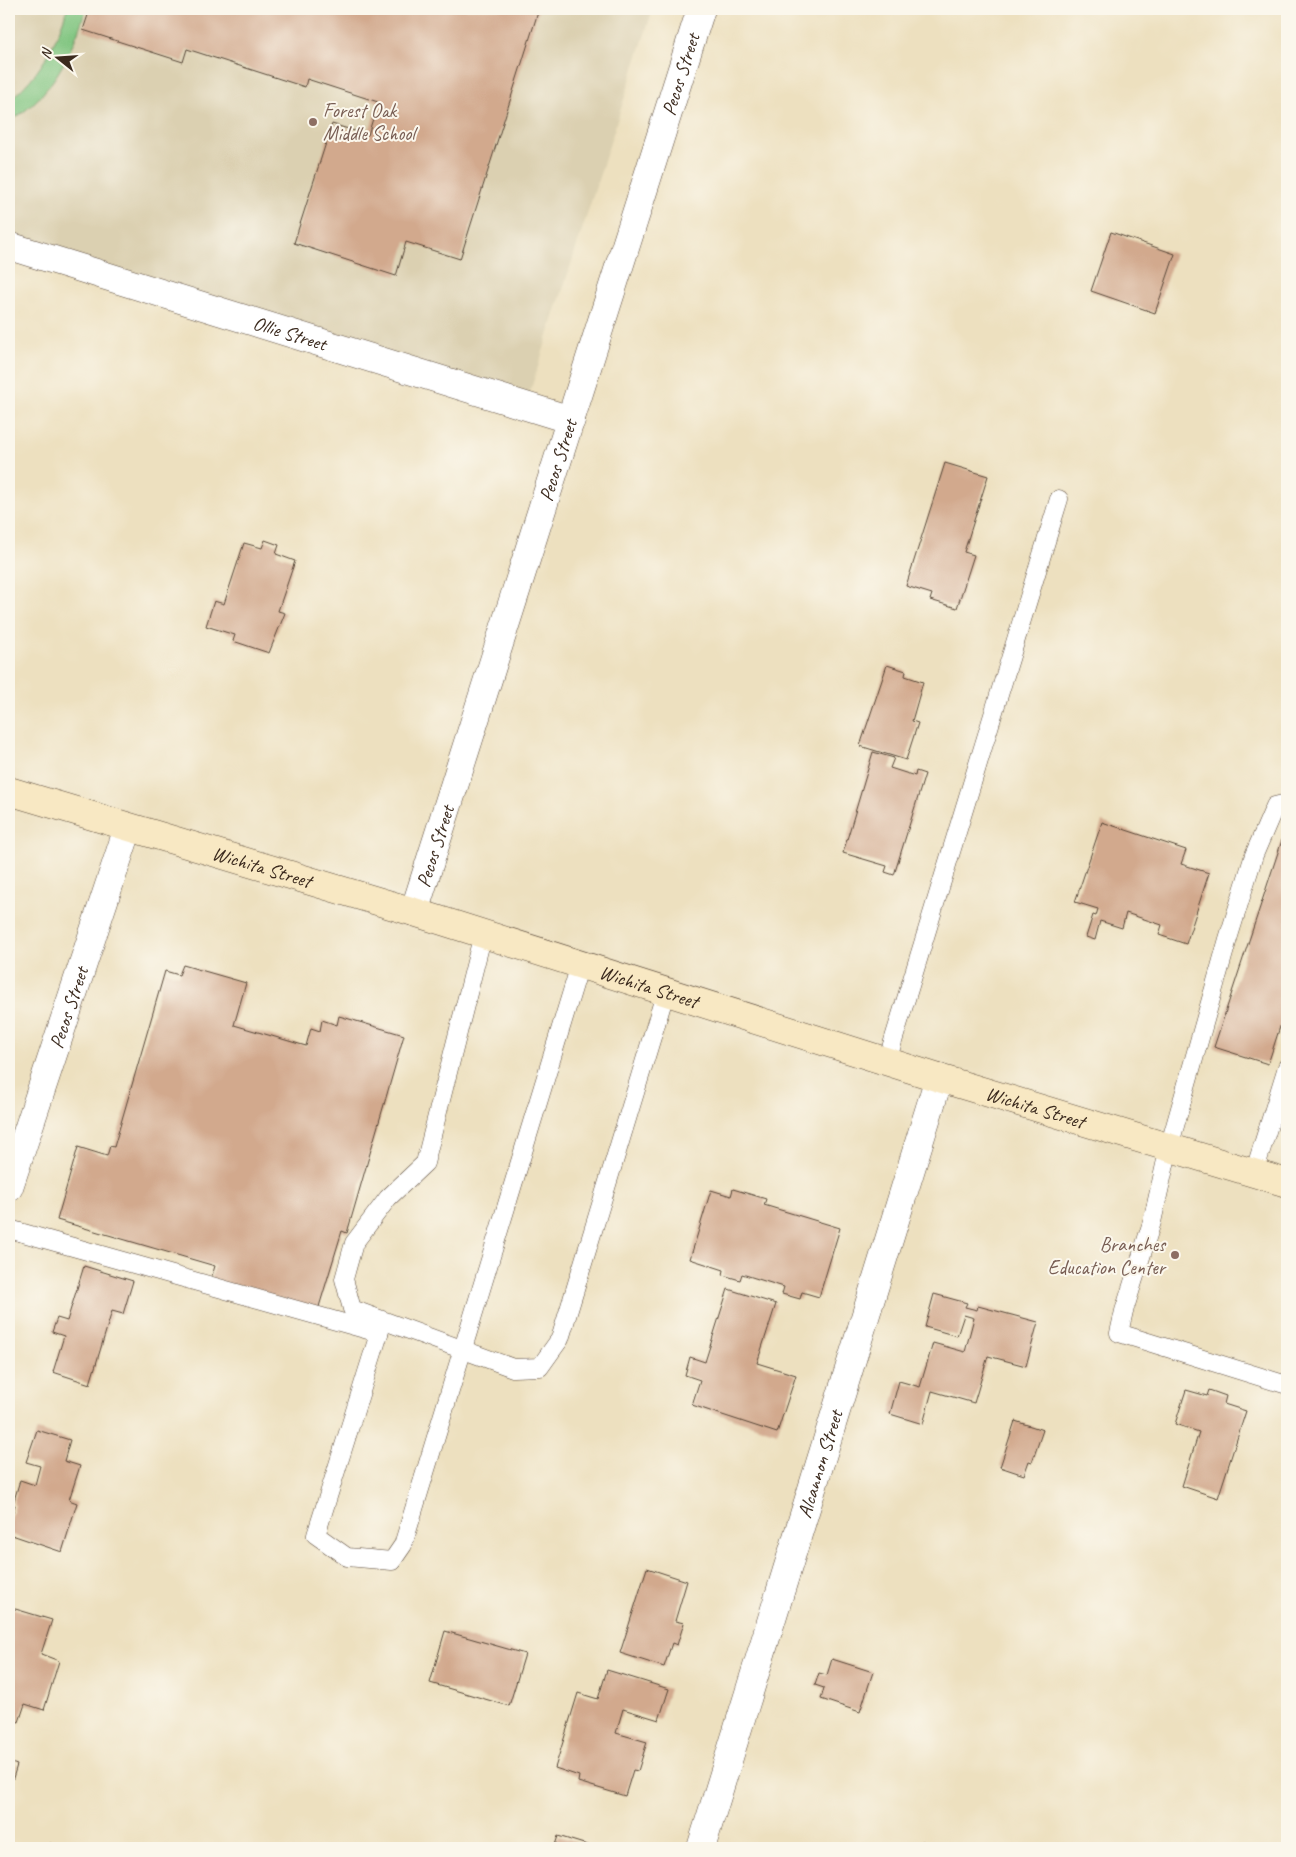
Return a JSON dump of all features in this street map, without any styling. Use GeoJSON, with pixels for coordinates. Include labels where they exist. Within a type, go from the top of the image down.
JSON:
{"type":"FeatureCollection","features":[{"type":"Feature","properties":{"kind":"main road","name":"Wichita Street"},"geometry":{"type":"LineString","coordinates":[[9,790],[128,828],[414,912],[939,1078],[1287,1183]]}},
{"type":"Feature","properties":{"kind":"street","name":"Pecos Street"},"geometry":{"type":"LineString","coordinates":[[414,912],[701,9]]}},
{"type":"Feature","properties":{"kind":"street","name":"Ollie Street"},"geometry":{"type":"LineString","coordinates":[[9,246],[571,420]]}},
{"type":"Feature","properties":{"kind":"street","name":"Pecos Street"},"geometry":{"type":"LineString","coordinates":[[9,1187],[128,828]]}},
{"type":"Feature","properties":{"kind":"street","name":"Alcannon Street"},"geometry":{"type":"LineString","coordinates":[[701,1848],[939,1078]]}},
{"type":"Feature","properties":{"kind":"lane"},"geometry":{"type":"LineString","coordinates":[[887,1061],[1059,499]]}},
{"type":"Feature","properties":{"kind":"lane"},"geometry":{"type":"LineString","coordinates":[[1287,803],[1275,806],[1254,855],[1169,1147],[1152,1222],[1119,1333],[1287,1385]]}},
{"type":"Feature","properties":{"kind":"lane"},"geometry":{"type":"LineString","coordinates":[[381,1327],[352,1309],[344,1279],[354,1243],[388,1198],[425,1163],[483,934]]}},
{"type":"Feature","properties":{"kind":"lane"},"geometry":{"type":"LineString","coordinates":[[381,1327],[316,1535],[347,1557],[392,1562],[403,1545],[580,965]]}},
{"type":"Feature","properties":{"kind":"lane"},"geometry":{"type":"LineString","coordinates":[[9,1228],[462,1349],[513,1368],[540,1367],[560,1339],[666,991]]}},
{"type":"Feature","properties":{"kind":"lane"},"geometry":{"type":"LineString","coordinates":[[1254,1173],[1287,1067]]}},
{"type":"Feature","properties":{"kind":"shaded area","name":"Forest Oak Middle School"},"geometry":{"type":"Polygon","coordinates":[[[9,9],[653,9],[528,398],[9,235],[9,9]]]}},
{"type":"Feature","properties":{"kind":"green space"},"geometry":{"type":"Polygon","coordinates":[[[67,9],[86,9],[66,58],[58,73],[37,100],[9,122],[9,101],[30,80],[45,60],[57,36],[67,9]]]}},
{"type":"Feature","properties":{"kind":"building"},"geometry":{"type":"Polygon","coordinates":[[[90,9],[539,9],[460,259],[406,242],[396,276],[294,243],[332,124],[368,135],[378,102],[307,79],[305,87],[187,49],[183,62],[83,30],[90,9]]]}},
{"type":"Feature","properties":{"kind":"building"},"geometry":{"type":"Polygon","coordinates":[[[1111,232],[1175,254],[1155,313],[1091,291],[1111,232]]]}},
{"type":"Feature","properties":{"kind":"building"},"geometry":{"type":"Polygon","coordinates":[[[945,463],[988,476],[964,552],[974,555],[957,608],[930,600],[932,594],[906,586],[945,463]]]}},
{"type":"Feature","properties":{"kind":"building"},"geometry":{"type":"Polygon","coordinates":[[[265,540],[279,545],[276,554],[295,561],[278,611],[285,613],[269,653],[233,641],[235,635],[206,626],[214,601],[224,604],[244,543],[262,548],[265,540]]]}},
{"type":"Feature","properties":{"kind":"building"},"geometry":{"type":"Polygon","coordinates":[[[887,665],[906,671],[905,676],[923,682],[912,721],[918,723],[906,760],[860,746],[887,665]]]}},
{"type":"Feature","properties":{"kind":"building"},"geometry":{"type":"Polygon","coordinates":[[[873,752],[894,758],[890,768],[915,776],[916,771],[925,774],[894,875],[885,872],[887,866],[843,853],[873,752]]]}},
{"type":"Feature","properties":{"kind":"building"},"geometry":{"type":"Polygon","coordinates":[[[1102,822],[1186,850],[1181,864],[1209,873],[1186,944],[1159,935],[1162,925],[1126,913],[1122,928],[1100,921],[1095,940],[1086,937],[1093,915],[1096,916],[1098,909],[1075,902],[1102,822]]]}},
{"type":"Feature","properties":{"kind":"building"},"geometry":{"type":"Polygon","coordinates":[[[1287,825],[1287,1005],[1268,1064],[1214,1047],[1287,825]]]}},
{"type":"Feature","properties":{"kind":"building"},"geometry":{"type":"Polygon","coordinates":[[[183,965],[246,983],[234,1025],[306,1046],[311,1028],[320,1031],[322,1020],[337,1025],[339,1016],[404,1035],[347,1233],[342,1231],[318,1310],[211,1279],[215,1266],[57,1220],[78,1147],[107,1156],[110,1146],[114,1147],[165,971],[179,975],[183,965]]]}},
{"type":"Feature","properties":{"kind":"building"},"geometry":{"type":"Polygon","coordinates":[[[733,1189],[766,1199],[764,1205],[840,1228],[819,1297],[802,1292],[800,1299],[782,1294],[784,1287],[742,1274],[740,1280],[723,1275],[724,1270],[690,1259],[711,1190],[731,1196],[733,1189]]]}},
{"type":"Feature","properties":{"kind":"building"},"geometry":{"type":"Polygon","coordinates":[[[84,1266],[133,1281],[123,1314],[112,1311],[90,1384],[53,1372],[64,1336],[52,1332],[57,1318],[67,1321],[84,1266]]]}},
{"type":"Feature","properties":{"kind":"building"},"geometry":{"type":"Polygon","coordinates":[[[728,1289],[776,1304],[757,1363],[796,1375],[777,1433],[692,1405],[700,1380],[685,1375],[690,1357],[705,1362],[728,1289]]]}},
{"type":"Feature","properties":{"kind":"building"},"geometry":{"type":"Polygon","coordinates":[[[934,1294],[967,1303],[965,1307],[977,1310],[978,1306],[1038,1322],[1026,1366],[988,1356],[974,1403],[932,1391],[923,1424],[890,1414],[899,1381],[920,1387],[933,1343],[965,1352],[974,1318],[964,1315],[957,1336],[925,1327],[934,1294]]]}},
{"type":"Feature","properties":{"kind":"building"},"geometry":{"type":"Polygon","coordinates":[[[1186,1390],[1207,1396],[1209,1390],[1226,1396],[1224,1404],[1246,1411],[1218,1498],[1182,1486],[1199,1432],[1175,1424],[1186,1390]]]}},
{"type":"Feature","properties":{"kind":"building"},"geometry":{"type":"Polygon","coordinates":[[[1015,1421],[1043,1430],[1032,1462],[1029,1461],[1024,1475],[1000,1467],[1015,1421]]]}},
{"type":"Feature","properties":{"kind":"building"},"geometry":{"type":"Polygon","coordinates":[[[37,1430],[70,1440],[64,1461],[80,1466],[69,1500],[77,1503],[62,1552],[9,1534],[9,1526],[15,1505],[13,1504],[20,1480],[35,1485],[40,1466],[26,1462],[37,1430]]]}},
{"type":"Feature","properties":{"kind":"building"},"geometry":{"type":"Polygon","coordinates":[[[647,1568],[687,1581],[675,1621],[684,1623],[677,1645],[672,1643],[664,1667],[620,1653],[647,1568]]]}},
{"type":"Feature","properties":{"kind":"building"},"geometry":{"type":"Polygon","coordinates":[[[12,1608],[52,1620],[41,1654],[59,1661],[44,1710],[25,1704],[19,1722],[9,1719],[9,1609],[12,1608]]]}},
{"type":"Feature","properties":{"kind":"building"},"geometry":{"type":"Polygon","coordinates":[[[445,1631],[525,1654],[509,1706],[430,1683],[445,1631]]]}},
{"type":"Feature","properties":{"kind":"building"},"geometry":{"type":"Polygon","coordinates":[[[832,1659],[873,1672],[860,1712],[821,1699],[824,1688],[815,1685],[819,1673],[827,1675],[832,1659]]]}},
{"type":"Feature","properties":{"kind":"building"},"geometry":{"type":"Polygon","coordinates":[[[607,1670],[669,1689],[659,1720],[623,1709],[616,1733],[647,1742],[638,1771],[633,1770],[625,1796],[578,1782],[579,1776],[555,1768],[578,1693],[598,1699],[607,1670]]]}},
{"type":"Feature","properties":{"kind":"building"},"geometry":{"type":"Polygon","coordinates":[[[9,1762],[17,1765],[9,1791],[9,1762]]]}},
{"type":"Feature","properties":{"kind":"building"},"geometry":{"type":"Polygon","coordinates":[[[558,1836],[597,1848],[554,1848],[558,1836]]]}},
{"type":"Feature","properties":{"kind":"building"},"geometry":{"type":"Polygon","coordinates":[[[922,1841],[943,1848],[920,1848],[922,1841]]]}},
{"type":"Feature","properties":{"kind":"building"},"geometry":{"type":"Polygon","coordinates":[[[50,1843],[65,1848],[48,1848],[50,1843]]]}},
{"type":"Feature","properties":{"kind":"place","name":"Forest Oak Middle School"},"geometry":{"type":"Point","coordinates":[313,122]}},
{"type":"Feature","properties":{"kind":"place","name":"Branches Education Center"},"geometry":{"type":"Point","coordinates":[1175,1255]}}]}
